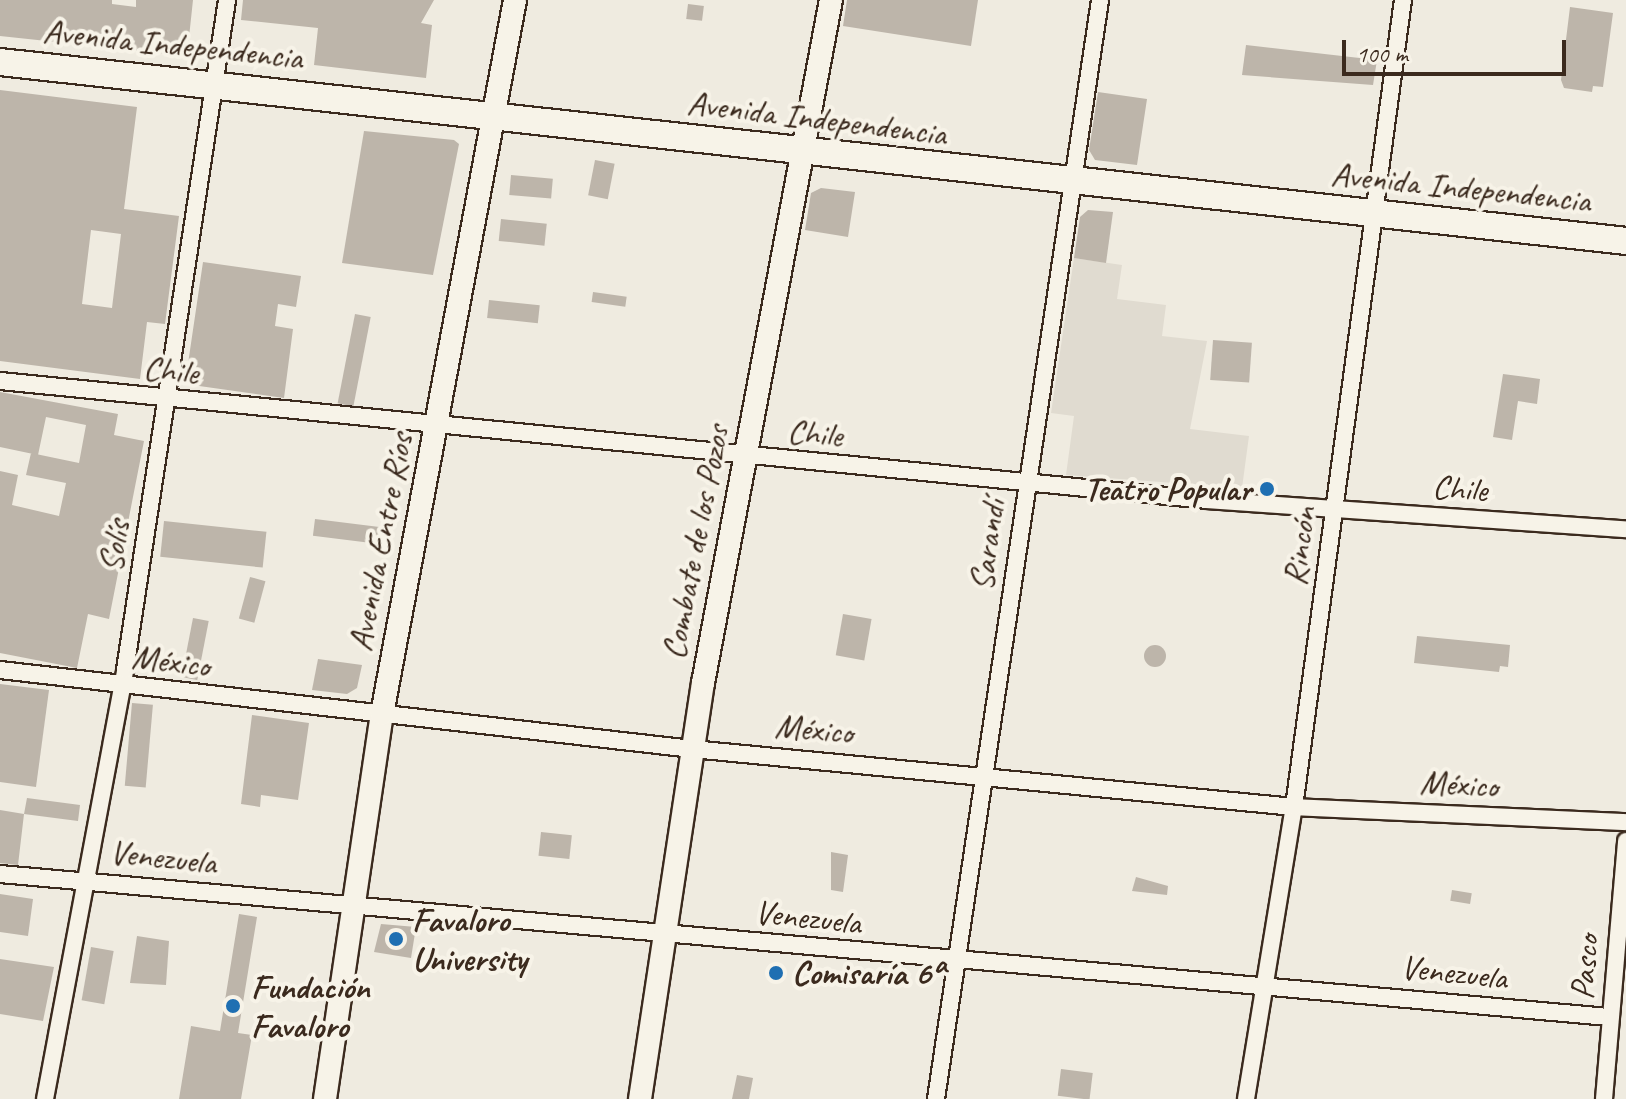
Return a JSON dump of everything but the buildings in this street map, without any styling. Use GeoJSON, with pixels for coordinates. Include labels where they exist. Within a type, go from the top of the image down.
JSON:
{"type":"FeatureCollection","features":[{"type":"Feature","properties":{"kind":"main road","name":"Avenida Entre Ríos"},"geometry":{"type":"LineString","coordinates":[[325,1099],[382,714],[515,0]]}},
{"type":"Feature","properties":{"kind":"main road","name":"Combate de los Pozos"},"geometry":{"type":"LineString","coordinates":[[640,1099],[692,749],[831,0]]}},
{"type":"Feature","properties":{"kind":"main road","name":"Avenida Independencia"},"geometry":{"type":"LineString","coordinates":[[0,62],[494,114],[1069,183],[1626,241]]}},
{"type":"Feature","properties":{"kind":"street","name":"Solís"},"geometry":{"type":"LineString","coordinates":[[45,1099],[122,685],[227,0]]}},
{"type":"Feature","properties":{"kind":"street","name":"Sarandí"},"geometry":{"type":"LineString","coordinates":[[936,1099],[1069,183],[1100,0]]}},
{"type":"Feature","properties":{"kind":"street","name":"Rincón"},"geometry":{"type":"LineString","coordinates":[[1246,1099],[1294,807],[1403,0]]}},
{"type":"Feature","properties":{"kind":"street","name":"Chile"},"geometry":{"type":"LineString","coordinates":[[0,381],[436,427],[1026,483],[1334,510],[1626,529]]}},
{"type":"Feature","properties":{"kind":"street","name":"México"},"geometry":{"type":"LineString","coordinates":[[0,670],[692,749],[983,774],[1294,807],[1626,822]]}},
{"type":"Feature","properties":{"kind":"street","name":"Pasco"},"geometry":{"type":"LineString","coordinates":[[1604,1099],[1626,841]]}},
{"type":"Feature","properties":{"kind":"street","name":"Venezuela"},"geometry":{"type":"LineString","coordinates":[[0,874],[88,879],[351,908],[664,932],[954,961],[1264,983],[1610,1017]]}},
{"type":"Feature","properties":{"kind":"shaded area"},"geometry":{"type":"Polygon","coordinates":[[[1074,258],[1122,265],[1117,299],[1166,305],[1162,336],[1207,341],[1190,429],[1249,436],[1242,488],[1066,475],[1074,416],[1051,413],[1074,258]]]}},
{"type":"Feature","properties":{"kind":"place","name":"Teatro Popular"},"geometry":{"type":"Point","coordinates":[1267,489]}},
{"type":"Feature","properties":{"kind":"place","name":"Favaloro University"},"geometry":{"type":"Point","coordinates":[396,939]}},
{"type":"Feature","properties":{"kind":"place","name":"Comisaría 6ª"},"geometry":{"type":"Point","coordinates":[776,973]}},
{"type":"Feature","properties":{"kind":"place","name":"Fundación Favaloro"},"geometry":{"type":"Point","coordinates":[233,1006]}}]}
